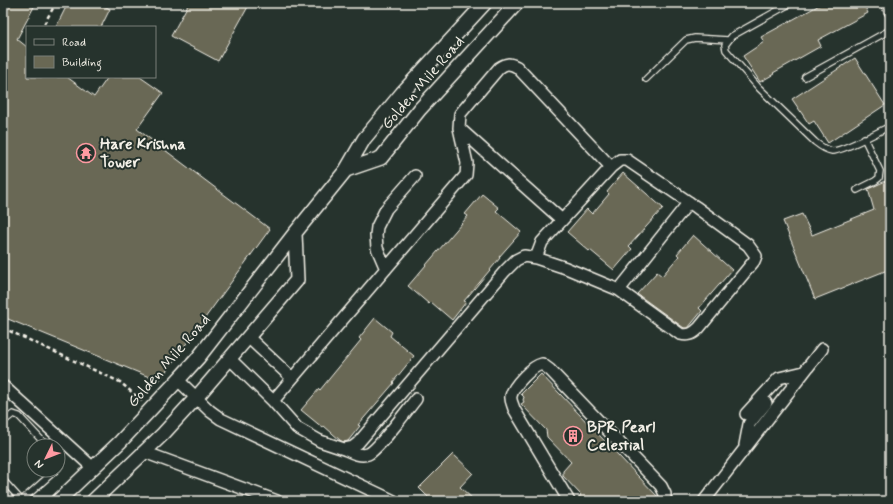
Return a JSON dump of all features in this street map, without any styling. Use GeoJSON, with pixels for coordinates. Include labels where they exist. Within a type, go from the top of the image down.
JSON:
{"type":"FeatureCollection","features":[{"type":"Feature","properties":{"kind":"street","name":"Golden Mile Road"},"geometry":{"type":"LineString","coordinates":[[58,501],[120,442],[198,358],[346,170],[369,134],[402,93],[485,3]]}},
{"type":"Feature","properties":{"kind":"street","name":"Golden Mile Road"},"geometry":{"type":"LineString","coordinates":[[346,170],[381,158],[420,109],[517,3]]}},
{"type":"Feature","properties":{"kind":"street"},"geometry":{"type":"LineString","coordinates":[[887,3],[890,11]]}},
{"type":"Feature","properties":{"kind":"street"},"geometry":{"type":"LineString","coordinates":[[273,401],[466,175],[467,163],[460,128],[460,114],[504,64],[511,64],[516,67],[611,168]]}},
{"type":"Feature","properties":{"kind":"street"},"geometry":{"type":"LineString","coordinates":[[460,128],[562,220]]}},
{"type":"Feature","properties":{"kind":"street"},"geometry":{"type":"LineString","coordinates":[[344,449],[353,447],[358,443],[505,271],[516,260],[524,256],[536,258],[566,268],[619,290],[680,334],[687,335],[693,333],[699,328],[754,261],[756,256],[748,245],[688,202],[627,160],[620,160],[542,242],[536,258]]}},
{"type":"Feature","properties":{"kind":"street"},"geometry":{"type":"LineString","coordinates":[[386,269],[377,248],[376,226],[386,209],[415,176]]}},
{"type":"Feature","properties":{"kind":"street"},"geometry":{"type":"LineString","coordinates":[[619,290],[688,202]]}},
{"type":"Feature","properties":{"kind":"street"},"geometry":{"type":"LineString","coordinates":[[93,501],[144,452],[196,398],[297,280],[295,233]]}},
{"type":"Feature","properties":{"kind":"street"},"geometry":{"type":"LineString","coordinates":[[248,337],[292,378]]}},
{"type":"Feature","properties":{"kind":"street"},"geometry":{"type":"LineString","coordinates":[[704,501],[822,349]]}},
{"type":"Feature","properties":{"kind":"street"},"geometry":{"type":"LineString","coordinates":[[230,359],[273,401],[297,428],[320,441],[358,455],[369,454],[382,441],[416,399]]}},
{"type":"Feature","properties":{"kind":"street"},"geometry":{"type":"LineString","coordinates":[[569,501],[514,409],[512,402],[511,396],[517,385],[532,368],[542,364],[546,366],[661,486],[665,494],[665,501]]}},
{"type":"Feature","properties":{"kind":"street"},"geometry":{"type":"LineString","coordinates":[[746,414],[779,378],[804,372]]}},
{"type":"Feature","properties":{"kind":"street"},"geometry":{"type":"LineString","coordinates":[[178,380],[210,411],[221,419],[394,501]]}},
{"type":"Feature","properties":{"kind":"street"},"geometry":{"type":"LineString","coordinates":[[745,448],[751,421],[780,384]]}},
{"type":"Feature","properties":{"kind":"street"},"geometry":{"type":"LineString","coordinates":[[3,386],[92,467]]}},
{"type":"Feature","properties":{"kind":"street"},"geometry":{"type":"LineString","coordinates":[[144,452],[277,501]]}},
{"type":"Feature","properties":{"kind":"lane"},"geometry":{"type":"LineString","coordinates":[[791,3],[732,36],[725,44],[726,50],[759,88],[824,149],[833,151],[842,149],[890,126]]}},
{"type":"Feature","properties":{"kind":"lane"},"geometry":{"type":"LineString","coordinates":[[805,77],[890,30]]}},
{"type":"Feature","properties":{"kind":"lane"},"geometry":{"type":"LineString","coordinates":[[646,79],[686,40],[695,38],[728,40]]}},
{"type":"Feature","properties":{"kind":"lane"},"geometry":{"type":"LineString","coordinates":[[857,190],[875,182],[879,178],[880,171],[864,138]]}},
{"type":"Feature","properties":{"kind":"lane"},"geometry":{"type":"LineString","coordinates":[[3,422],[13,414],[19,416],[40,438]]}},
{"type":"Feature","properties":{"kind":"lane"},"geometry":{"type":"LineString","coordinates":[[3,480],[21,501],[47,478]]}},
{"type":"Feature","properties":{"kind":"path"},"geometry":{"type":"LineString","coordinates":[[44,24],[56,3]]}},
{"type":"Feature","properties":{"kind":"path"},"geometry":{"type":"LineString","coordinates":[[3,328],[120,382],[152,408]]}},
{"type":"Feature","properties":{"kind":"building","name":"Hare Krishna Tower"},"geometry":{"type":"Polygon","coordinates":[[[3,3],[36,3],[17,39],[26,46],[26,78],[68,78],[94,97],[107,78],[141,78],[163,93],[137,129],[270,229],[159,381],[3,317],[3,3]]]}},
{"type":"Feature","properties":{"kind":"building"},"geometry":{"type":"Polygon","coordinates":[[[68,3],[98,3],[110,9],[102,26],[56,26],[68,3]]]}},
{"type":"Feature","properties":{"kind":"building"},"geometry":{"type":"Polygon","coordinates":[[[189,3],[250,3],[218,61],[171,36],[189,3]]]}},
{"type":"Feature","properties":{"kind":"building"},"geometry":{"type":"Polygon","coordinates":[[[823,3],[863,3],[868,13],[818,40],[821,46],[760,82],[743,56],[764,42],[761,37],[823,3]]]}},
{"type":"Feature","properties":{"kind":"building"},"geometry":{"type":"Polygon","coordinates":[[[855,58],[885,105],[828,143],[814,121],[809,124],[792,99],[855,58]]]}},
{"type":"Feature","properties":{"kind":"building"},"geometry":{"type":"Polygon","coordinates":[[[623,173],[663,208],[629,246],[632,249],[614,270],[567,232],[587,209],[592,214],[609,194],[607,192],[623,173]]]}},
{"type":"Feature","properties":{"kind":"building"},"geometry":{"type":"Polygon","coordinates":[[[890,179],[890,269],[815,299],[783,221],[802,214],[812,235],[874,210],[868,189],[890,179]]]}},
{"type":"Feature","properties":{"kind":"building"},"geometry":{"type":"Polygon","coordinates":[[[482,194],[499,208],[496,211],[521,232],[464,301],[466,302],[452,320],[431,302],[429,304],[408,286],[468,216],[465,214],[482,194]]]}},
{"type":"Feature","properties":{"kind":"building"},"geometry":{"type":"Polygon","coordinates":[[[693,235],[732,270],[699,308],[702,311],[688,328],[684,328],[637,294],[657,272],[662,276],[679,256],[677,254],[693,235]]]}},
{"type":"Feature","properties":{"kind":"building"},"geometry":{"type":"Polygon","coordinates":[[[375,318],[392,332],[390,336],[414,356],[393,382],[394,383],[358,425],[360,426],[348,441],[344,442],[324,426],[323,428],[301,410],[319,389],[320,390],[361,340],[359,338],[375,318]]]}},
{"type":"Feature","properties":{"kind":"building","name":"BPR Pearl Celestial"},"geometry":{"type":"Polygon","coordinates":[[[541,374],[658,497],[658,501],[576,501],[581,495],[563,476],[563,471],[571,462],[547,437],[546,430],[521,404],[524,402],[524,397],[521,394],[541,374]]]}},
{"type":"Feature","properties":{"kind":"building"},"geometry":{"type":"Polygon","coordinates":[[[453,454],[473,473],[460,487],[475,501],[432,501],[419,488],[453,454]]]}},
{"type":"Feature","properties":{"kind":"place","name":"Hare Krishna Tower"},"geometry":{"type":"Point","coordinates":[86,153]}},
{"type":"Feature","properties":{"kind":"place","name":"BPR Pearl Celestial"},"geometry":{"type":"Point","coordinates":[573,436]}}]}
